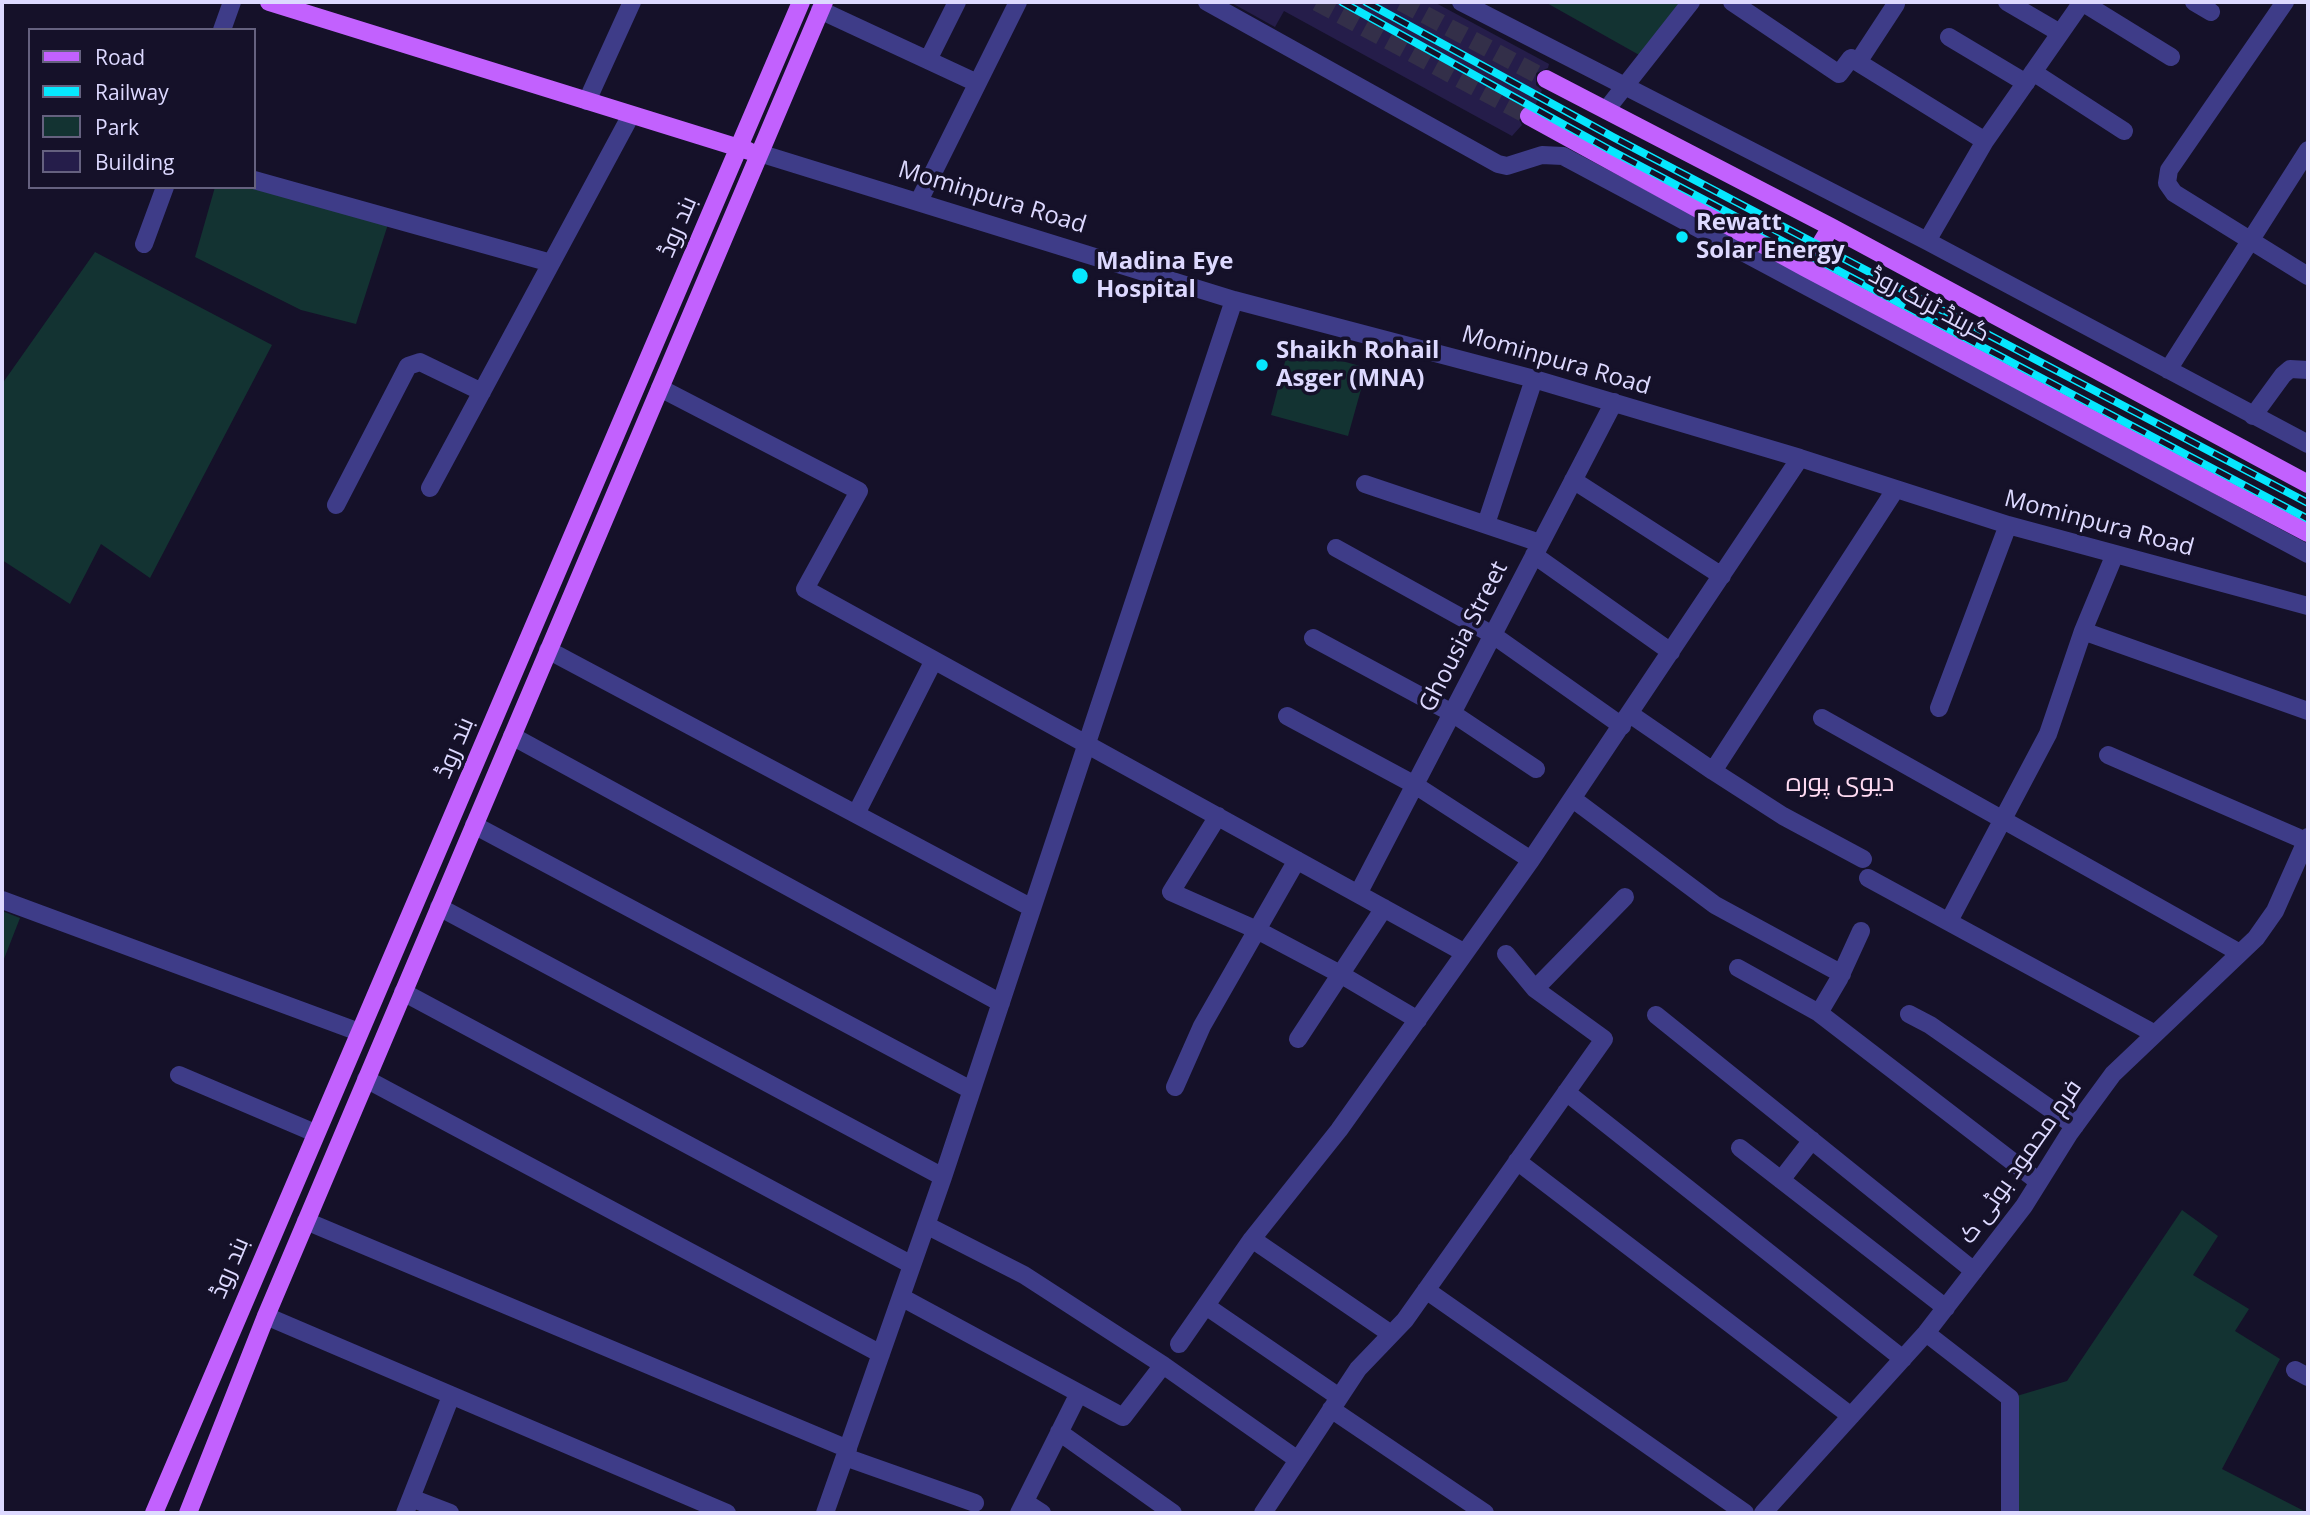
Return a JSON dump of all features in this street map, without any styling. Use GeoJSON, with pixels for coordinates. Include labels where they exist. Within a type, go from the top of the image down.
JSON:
{"type":"FeatureCollection","features":[{"type":"Feature","properties":{"kind":"main road","name":"Mominpura Road"},"geometry":{"type":"LineString","coordinates":[[269,2],[759,153]]}},
{"type":"Feature","properties":{"kind":"main road","name":"بند روڈ"},"geometry":{"type":"LineString","coordinates":[[154,1513],[801,2]]}},
{"type":"Feature","properties":{"kind":"main road","name":"بند روڈ"},"geometry":{"type":"LineString","coordinates":[[188,1513],[266,1316],[822,6]]}},
{"type":"Feature","properties":{"kind":"main road","name":"گرینڈ ٹرنک روڈ"},"geometry":{"type":"LineString","coordinates":[[1546,79],[1832,227],[2308,484]]}},
{"type":"Feature","properties":{"kind":"main road","name":"گرینڈ ٹرنک روڈ"},"geometry":{"type":"LineString","coordinates":[[1529,116],[1806,268],[2308,533]]}},
{"type":"Feature","properties":{"kind":"main road"},"geometry":{"type":"LineString","coordinates":[[1806,268],[1832,227]]}},
{"type":"Feature","properties":{"kind":"street"},"geometry":{"type":"LineString","coordinates":[[223,28],[232,2]]}},
{"type":"Feature","properties":{"kind":"street"},"geometry":{"type":"LineString","coordinates":[[587,101],[632,2]]}},
{"type":"Feature","properties":{"kind":"street"},"geometry":{"type":"LineString","coordinates":[[928,60],[957,2]]}},
{"type":"Feature","properties":{"kind":"street"},"geometry":{"type":"LineString","coordinates":[[919,201],[1018,2]]}},
{"type":"Feature","properties":{"kind":"street"},"geometry":{"type":"LineString","coordinates":[[1207,2],[1498,164],[1514,164],[1542,155],[1563,156],[2308,554]]}},
{"type":"Feature","properties":{"kind":"street"},"geometry":{"type":"LineString","coordinates":[[1461,2],[1927,241],[2308,444]]}},
{"type":"Feature","properties":{"kind":"street"},"geometry":{"type":"LineString","coordinates":[[1606,110],[1691,2]]}},
{"type":"Feature","properties":{"kind":"street"},"geometry":{"type":"LineString","coordinates":[[1732,2],[1839,74],[1851,58],[1984,141]]}},
{"type":"Feature","properties":{"kind":"street"},"geometry":{"type":"LineString","coordinates":[[2007,2],[2060,33]]}},
{"type":"Feature","properties":{"kind":"street"},"geometry":{"type":"LineString","coordinates":[[1927,241],[1984,141],[2082,2],[2171,57]]}},
{"type":"Feature","properties":{"kind":"street"},"geometry":{"type":"LineString","coordinates":[[2194,2],[2211,12]]}},
{"type":"Feature","properties":{"kind":"street"},"geometry":{"type":"LineString","coordinates":[[2284,2],[2169,170],[2167,183],[2174,193],[2308,276]]}},
{"type":"Feature","properties":{"kind":"street"},"geometry":{"type":"LineString","coordinates":[[1858,62],[1896,4]]}},
{"type":"Feature","properties":{"kind":"street"},"geometry":{"type":"LineString","coordinates":[[822,6],[977,83]]}},
{"type":"Feature","properties":{"kind":"street"},"geometry":{"type":"LineString","coordinates":[[1949,37],[2029,77],[2124,131]]}},
{"type":"Feature","properties":{"kind":"street"},"geometry":{"type":"LineString","coordinates":[[430,488],[631,114]]}},
{"type":"Feature","properties":{"kind":"street","name":"Mominpura Road"},"geometry":{"type":"LineString","coordinates":[[759,153],[1234,300],[1534,379],[1800,458],[2008,525],[2308,606]]}},
{"type":"Feature","properties":{"kind":"street"},"geometry":{"type":"LineString","coordinates":[[2168,370],[2306,158]]}},
{"type":"Feature","properties":{"kind":"street"},"geometry":{"type":"LineString","coordinates":[[256,181],[551,263]]}},
{"type":"Feature","properties":{"kind":"street"},"geometry":{"type":"LineString","coordinates":[[144,244],[164,189]]}},
{"type":"Feature","properties":{"kind":"street"},"geometry":{"type":"LineString","coordinates":[[825,1513],[943,1177],[1234,300]]}},
{"type":"Feature","properties":{"kind":"street"},"geometry":{"type":"LineString","coordinates":[[335,505],[408,366],[420,362],[482,392]]}},
{"type":"Feature","properties":{"kind":"street"},"geometry":{"type":"LineString","coordinates":[[2253,416],[2283,374],[2296,368],[2308,370]]}},
{"type":"Feature","properties":{"kind":"street"},"geometry":{"type":"LineString","coordinates":[[1486,524],[1534,379]]}},
{"type":"Feature","properties":{"kind":"street"},"geometry":{"type":"LineString","coordinates":[[660,388],[859,491],[804,589],[1465,953]]}},
{"type":"Feature","properties":{"kind":"street","name":"Ghousia Street"},"geometry":{"type":"LineString","coordinates":[[1358,894],[1614,402]]}},
{"type":"Feature","properties":{"kind":"street"},"geometry":{"type":"LineString","coordinates":[[1179,1344],[1252,1239],[1339,1130],[1531,860],[1800,458]]}},
{"type":"Feature","properties":{"kind":"street"},"geometry":{"type":"LineString","coordinates":[[1573,480],[1722,576]]}},
{"type":"Feature","properties":{"kind":"street"},"geometry":{"type":"LineString","coordinates":[[1365,484],[1486,524],[1537,549],[1671,652]]}},
{"type":"Feature","properties":{"kind":"street"},"geometry":{"type":"LineString","coordinates":[[1713,771],[1895,490]]}},
{"type":"Feature","properties":{"kind":"street"},"geometry":{"type":"LineString","coordinates":[[1939,708],[2008,525]]}},
{"type":"Feature","properties":{"kind":"street"},"geometry":{"type":"LineString","coordinates":[[1336,548],[1493,635],[1783,816],[1863,859]]}},
{"type":"Feature","properties":{"kind":"street"},"geometry":{"type":"LineString","coordinates":[[1949,921],[2048,734],[2083,631],[2115,554]]}},
{"type":"Feature","properties":{"kind":"street"},"geometry":{"type":"LineString","coordinates":[[2083,631],[2308,711]]}},
{"type":"Feature","properties":{"kind":"street"},"geometry":{"type":"LineString","coordinates":[[1313,638],[1452,713],[1536,769]]}},
{"type":"Feature","properties":{"kind":"street"},"geometry":{"type":"LineString","coordinates":[[548,650],[1032,908]]}},
{"type":"Feature","properties":{"kind":"street"},"geometry":{"type":"LineString","coordinates":[[856,814],[934,660]]}},
{"type":"Feature","properties":{"kind":"street"},"geometry":{"type":"LineString","coordinates":[[1287,716],[1415,785],[1531,860]]}},
{"type":"Feature","properties":{"kind":"street"},"geometry":{"type":"LineString","coordinates":[[1822,718],[2240,953]]}},
{"type":"Feature","properties":{"kind":"street"},"geometry":{"type":"LineString","coordinates":[[512,737],[1001,1003]]}},
{"type":"Feature","properties":{"kind":"street"},"geometry":{"type":"LineString","coordinates":[[2108,755],[2307,839]]}},
{"type":"Feature","properties":{"kind":"street"},"geometry":{"type":"LineString","coordinates":[[1573,799],[1715,905],[1842,974]]}},
{"type":"Feature","properties":{"kind":"street"},"geometry":{"type":"LineString","coordinates":[[1218,816],[1171,892],[1256,930],[1340,974],[1418,1020]]}},
{"type":"Feature","properties":{"kind":"street"},"geometry":{"type":"LineString","coordinates":[[474,825],[971,1090]]}},
{"type":"Feature","properties":{"kind":"street","name":"فرم محمود بوٹی ک"},"geometry":{"type":"LineString","coordinates":[[1763,1513],[1946,1308],[2039,1182],[2113,1074],[2256,938],[2275,911],[2307,839]]}},
{"type":"Feature","properties":{"kind":"street"},"geometry":{"type":"LineString","coordinates":[[1175,1087],[1202,1026],[1297,860]]}},
{"type":"Feature","properties":{"kind":"street"},"geometry":{"type":"LineString","coordinates":[[1868,878],[2155,1034]]}},
{"type":"Feature","properties":{"kind":"street"},"geometry":{"type":"LineString","coordinates":[[1535,989],[1625,897]]}},
{"type":"Feature","properties":{"kind":"street"},"geometry":{"type":"LineString","coordinates":[[2,900],[359,1032]]}},
{"type":"Feature","properties":{"kind":"street"},"geometry":{"type":"LineString","coordinates":[[439,907],[943,1177]]}},
{"type":"Feature","properties":{"kind":"street"},"geometry":{"type":"LineString","coordinates":[[1298,1039],[1384,908]]}},
{"type":"Feature","properties":{"kind":"street"},"geometry":{"type":"LineString","coordinates":[[1819,1013],[1842,974],[1861,931]]}},
{"type":"Feature","properties":{"kind":"street"},"geometry":{"type":"LineString","coordinates":[[1264,1513],[1358,1369],[1391,1334],[1426,1290],[1604,1039],[1535,989],[1506,954]]}},
{"type":"Feature","properties":{"kind":"street"},"geometry":{"type":"LineString","coordinates":[[1738,968],[1819,1013],[2039,1182]]}},
{"type":"Feature","properties":{"kind":"street"},"geometry":{"type":"LineString","coordinates":[[403,992],[912,1265]]}},
{"type":"Feature","properties":{"kind":"street"},"geometry":{"type":"LineString","coordinates":[[1909,1014],[2075,1126]]}},
{"type":"Feature","properties":{"kind":"street"},"geometry":{"type":"LineString","coordinates":[[1656,1015],[1974,1271]]}},
{"type":"Feature","properties":{"kind":"street"},"geometry":{"type":"LineString","coordinates":[[179,1075],[315,1133]]}},
{"type":"Feature","properties":{"kind":"street"},"geometry":{"type":"LineString","coordinates":[[366,1079],[881,1354]]}},
{"type":"Feature","properties":{"kind":"street"},"geometry":{"type":"LineString","coordinates":[[1566,1092],[1903,1359]]}},
{"type":"Feature","properties":{"kind":"street"},"geometry":{"type":"LineString","coordinates":[[1781,1180],[1812,1140]]}},
{"type":"Feature","properties":{"kind":"street"},"geometry":{"type":"LineString","coordinates":[[1740,1147],[1946,1308]]}},
{"type":"Feature","properties":{"kind":"street"},"geometry":{"type":"LineString","coordinates":[[1517,1161],[1851,1416]]}},
{"type":"Feature","properties":{"kind":"street"},"geometry":{"type":"LineString","coordinates":[[306,1221],[847,1453],[975,1503]]}},
{"type":"Feature","properties":{"kind":"street"},"geometry":{"type":"LineString","coordinates":[[926,1225],[1024,1275],[1163,1365],[1298,1460]]}},
{"type":"Feature","properties":{"kind":"street"},"geometry":{"type":"LineString","coordinates":[[1252,1239],[1391,1334]]}},
{"type":"Feature","properties":{"kind":"street"},"geometry":{"type":"LineString","coordinates":[[1426,1290],[1745,1513]]}},
{"type":"Feature","properties":{"kind":"street"},"geometry":{"type":"LineString","coordinates":[[901,1297],[1124,1417],[1163,1365]]}},
{"type":"Feature","properties":{"kind":"street"},"geometry":{"type":"LineString","coordinates":[[1206,1306],[1485,1513]]}},
{"type":"Feature","properties":{"kind":"street"},"geometry":{"type":"LineString","coordinates":[[266,1316],[727,1513]]}},
{"type":"Feature","properties":{"kind":"street"},"geometry":{"type":"LineString","coordinates":[[1926,1333],[2010,1398],[2010,1513]]}},
{"type":"Feature","properties":{"kind":"street"},"geometry":{"type":"LineString","coordinates":[[1042,1513],[1022,1507],[1079,1392]]}},
{"type":"Feature","properties":{"kind":"street"},"geometry":{"type":"LineString","coordinates":[[450,1513],[408,1506],[451,1396]]}},
{"type":"Feature","properties":{"kind":"street"},"geometry":{"type":"LineString","coordinates":[[1059,1432],[1173,1513]]}},
{"type":"Feature","properties":{"kind":"green space"},"geometry":{"type":"Polygon","coordinates":[[[1545,2],[1684,2],[1641,56],[1545,2]]]}},
{"type":"Feature","properties":{"kind":"green space"},"geometry":{"type":"Polygon","coordinates":[[[256,187],[390,218],[356,324],[301,310],[195,257],[214,189],[256,187]]]}},
{"type":"Feature","properties":{"kind":"green space"},"geometry":{"type":"Polygon","coordinates":[[[95,252],[272,345],[150,578],[101,544],[70,604],[2,560],[2,384],[95,252]]]}},
{"type":"Feature","properties":{"kind":"green space"},"geometry":{"type":"Polygon","coordinates":[[[1296,348],[1367,368],[1348,436],[1271,415],[1286,358],[1292,360],[1296,348]]]}},
{"type":"Feature","properties":{"kind":"green space"},"geometry":{"type":"Polygon","coordinates":[[[2,911],[20,918],[2,964],[2,911]]]}},
{"type":"Feature","properties":{"kind":"green space"},"geometry":{"type":"Polygon","coordinates":[[[2182,1210],[2218,1236],[2193,1275],[2249,1309],[2235,1331],[2280,1359],[2222,1469],[2308,1513],[2017,1513],[2010,1398],[2067,1381],[2182,1210]]]}},
{"type":"Feature","properties":{"kind":"building"},"geometry":{"type":"Polygon","coordinates":[[[1230,2],[1434,2],[1549,64],[1548,68],[1536,73],[1536,85],[1542,90],[1535,106],[1528,105],[1519,110],[1518,117],[1522,125],[1512,136],[1284,11],[1275,27],[1230,2]]]}},
{"type":"Feature","properties":{"kind":"tunnel"},"geometry":{"type":"LineString","coordinates":[[1317,2],[1529,116]]}},
{"type":"Feature","properties":{"kind":"tunnel"},"geometry":{"type":"LineString","coordinates":[[1401,2],[1546,79]]}},
{"type":"Feature","properties":{"kind":"railway"},"geometry":{"type":"LineString","coordinates":[[1342,2],[1608,149],[2308,519]]}},
{"type":"Feature","properties":{"kind":"railway"},"geometry":{"type":"LineString","coordinates":[[1366,2],[1613,137],[2308,503]]}},
{"type":"Feature","properties":{"kind":"place","name":"Rewatt Solar Energy"},"geometry":{"type":"Point","coordinates":[1682,237]}},
{"type":"Feature","properties":{"kind":"place","name":"Madina Eye Hospital"},"geometry":{"type":"Point","coordinates":[1080,276]}},
{"type":"Feature","properties":{"kind":"place","name":"Shaikh Rohail Asger (MNA)"},"geometry":{"type":"Point","coordinates":[1262,365]}},
{"type":"Feature","properties":{"kind":"district","name":"دیوی پورہ"},"geometry":{"type":"Point","coordinates":[1840,784]}}]}
